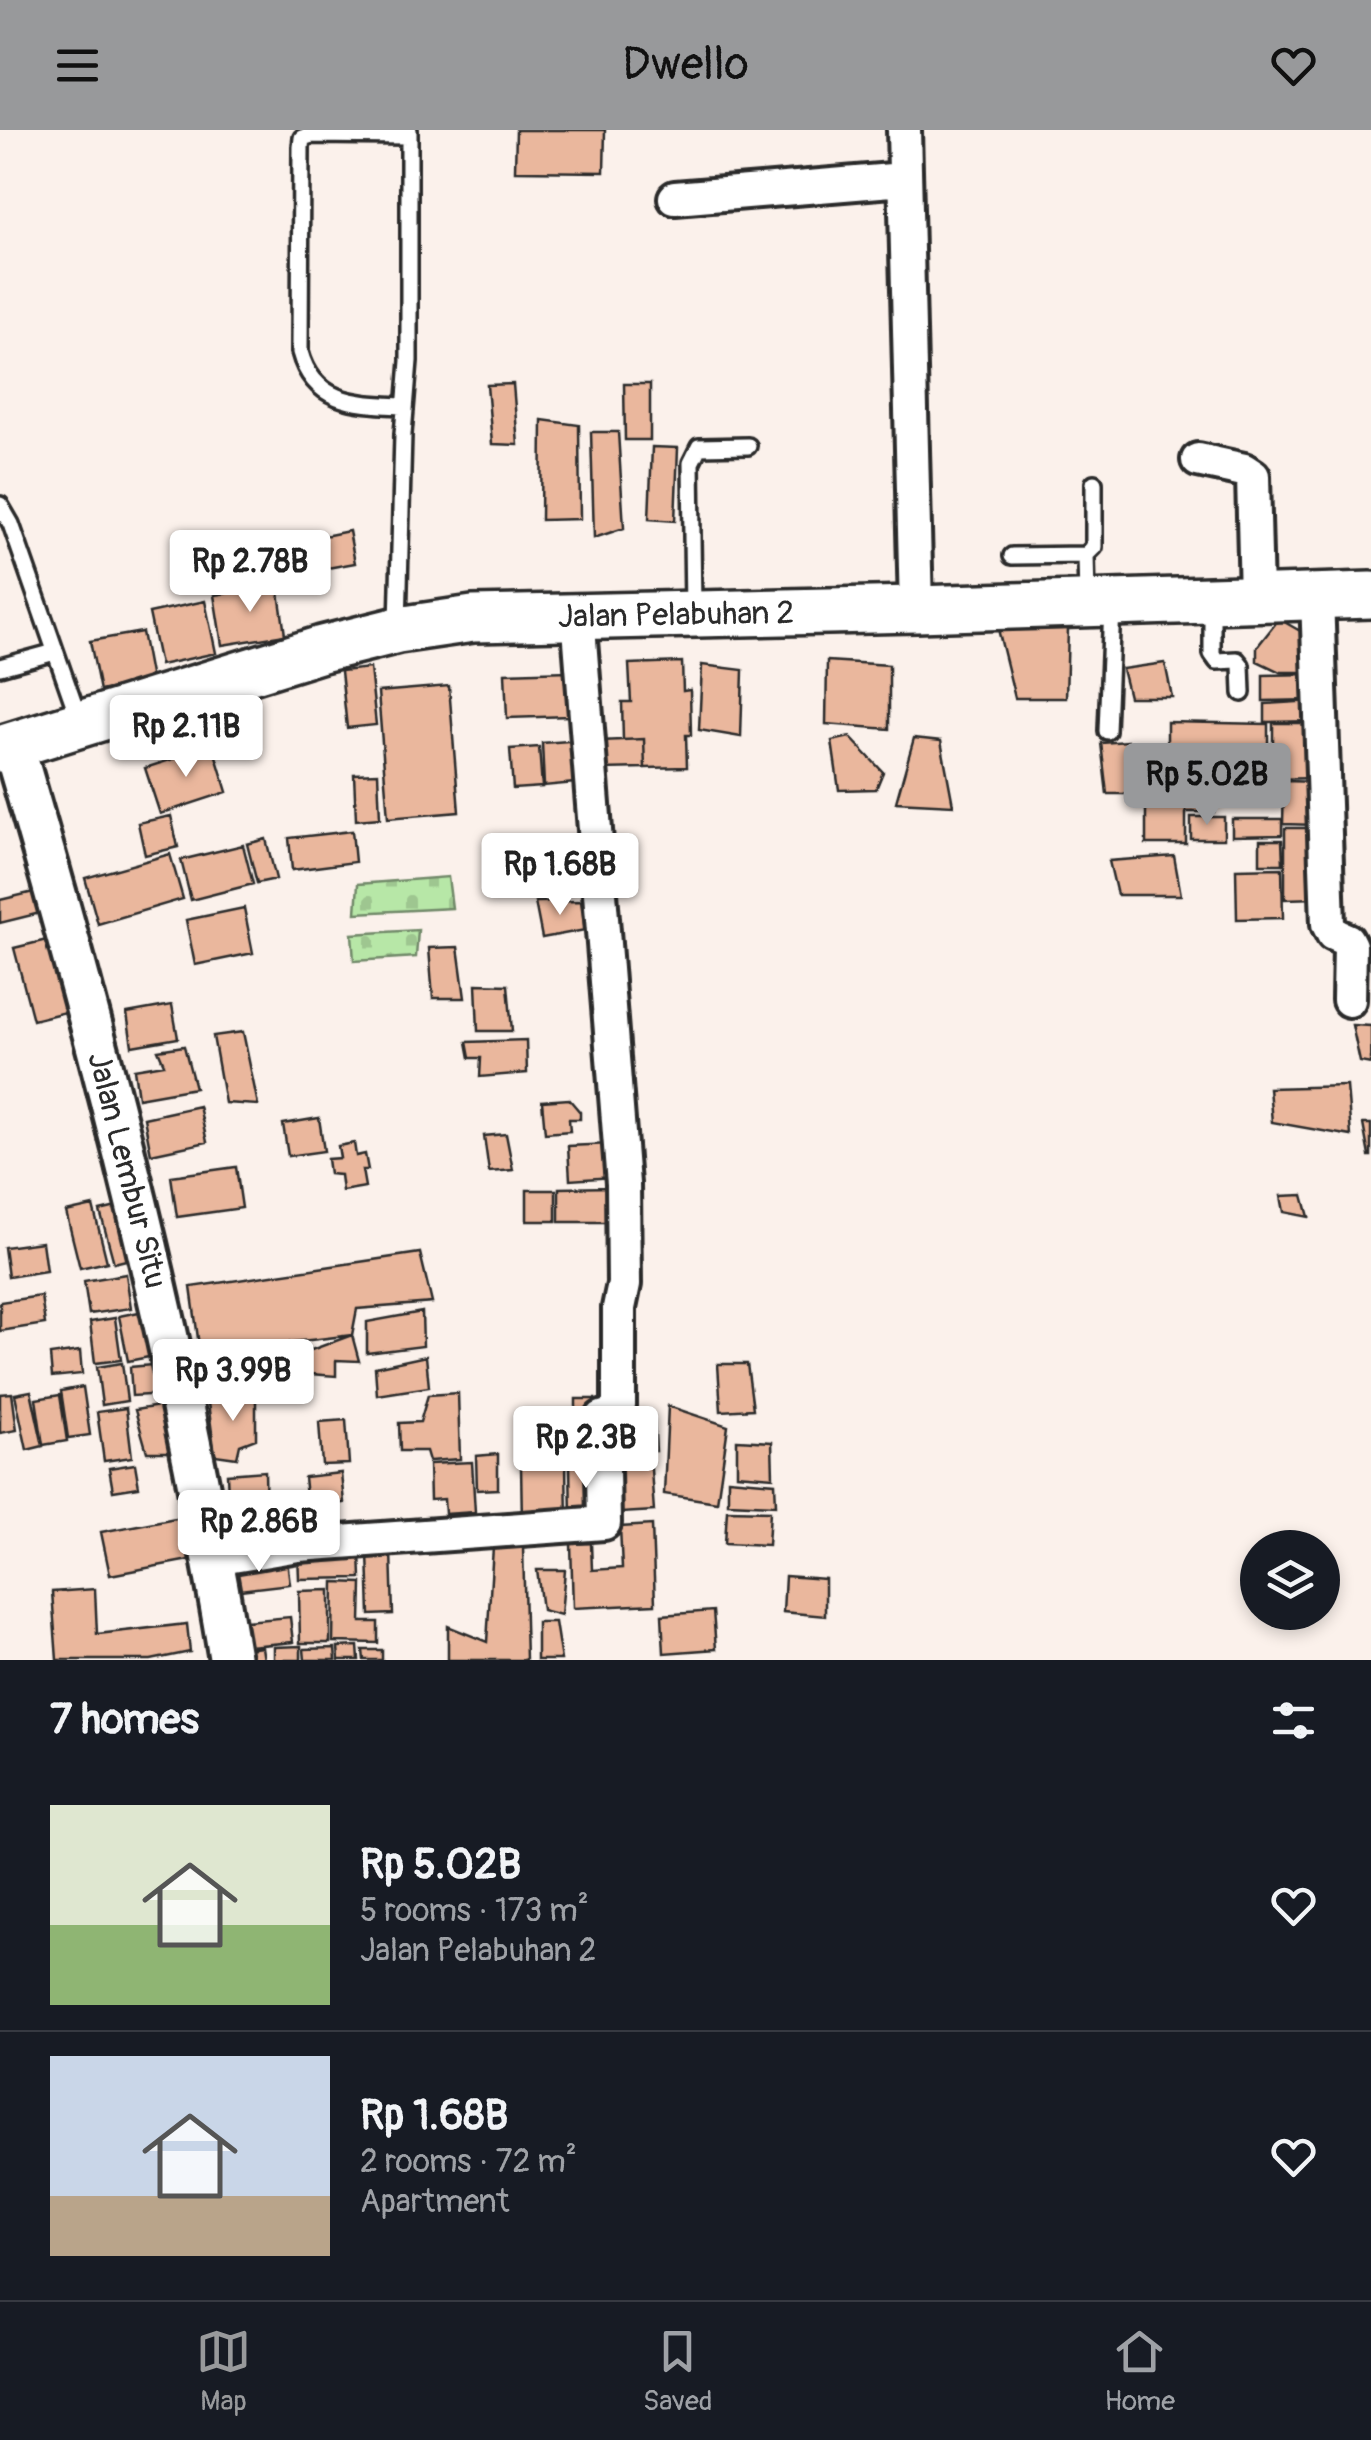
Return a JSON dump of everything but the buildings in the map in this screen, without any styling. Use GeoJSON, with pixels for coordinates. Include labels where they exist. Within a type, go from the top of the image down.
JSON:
{"type":"FeatureCollection","features":[{"type":"Feature","properties":{"kind":"main road","name":"Jalan Pelabuhan 2"},"geometry":{"type":"LineString","coordinates":[[6,747],[322,649],[398,630],[472,619],[1371,595]]}},
{"type":"Feature","properties":{"kind":"street"},"geometry":{"type":"LineString","coordinates":[[904,130],[916,610]]}},
{"type":"Feature","properties":{"kind":"street"},"geometry":{"type":"LineString","coordinates":[[676,198],[904,179]]}},
{"type":"Feature","properties":{"kind":"street"},"geometry":{"type":"LineString","coordinates":[[1198,460],[1244,470],[1253,476],[1234,598]]}},
{"type":"Feature","properties":{"kind":"street"},"geometry":{"type":"LineString","coordinates":[[1317,596],[1328,924],[1333,934],[1347,940],[1350,946],[1349,1000]]}},
{"type":"Feature","properties":{"kind":"street"},"geometry":{"type":"LineString","coordinates":[[214,1559],[298,1545],[604,1523],[602,1418],[614,1414],[619,1406],[623,1184],[578,615]]}},
{"type":"Feature","properties":{"kind":"street","name":"Jalan Lembur Situ"},"geometry":{"type":"LineString","coordinates":[[6,747],[79,970],[171,1344],[230,1660]]}},
{"type":"Feature","properties":{"kind":"lane"},"geometry":{"type":"LineString","coordinates":[[398,630],[408,361],[409,133],[302,138],[300,352],[305,372],[331,395],[358,404],[404,406]]}},
{"type":"Feature","properties":{"kind":"lane"},"geometry":{"type":"LineString","coordinates":[[692,613],[691,463],[698,447],[748,446]]}},
{"type":"Feature","properties":{"kind":"lane"},"geometry":{"type":"LineString","coordinates":[[1012,556],[1086,555],[1094,547],[1094,483]]}},
{"type":"Feature","properties":{"kind":"lane"},"geometry":{"type":"LineString","coordinates":[[0,505],[11,524],[80,724]]}},
{"type":"Feature","properties":{"kind":"lane"},"geometry":{"type":"LineString","coordinates":[[1086,555],[1099,602],[1107,732]]}},
{"type":"Feature","properties":{"kind":"lane"},"geometry":{"type":"LineString","coordinates":[[1234,598],[1212,654],[1216,661],[1236,660],[1241,665],[1242,694]]}},
{"type":"Feature","properties":{"kind":"lane"},"geometry":{"type":"LineString","coordinates":[[0,667],[54,652]]}},
{"type":"Feature","properties":{"kind":"green space"},"geometry":{"type":"Polygon","coordinates":[[[448,877],[452,908],[356,913],[358,884],[448,877]]]}},
{"type":"Feature","properties":{"kind":"green space"},"geometry":{"type":"Polygon","coordinates":[[[418,930],[416,957],[354,961],[352,934],[418,930]]]}}]}
